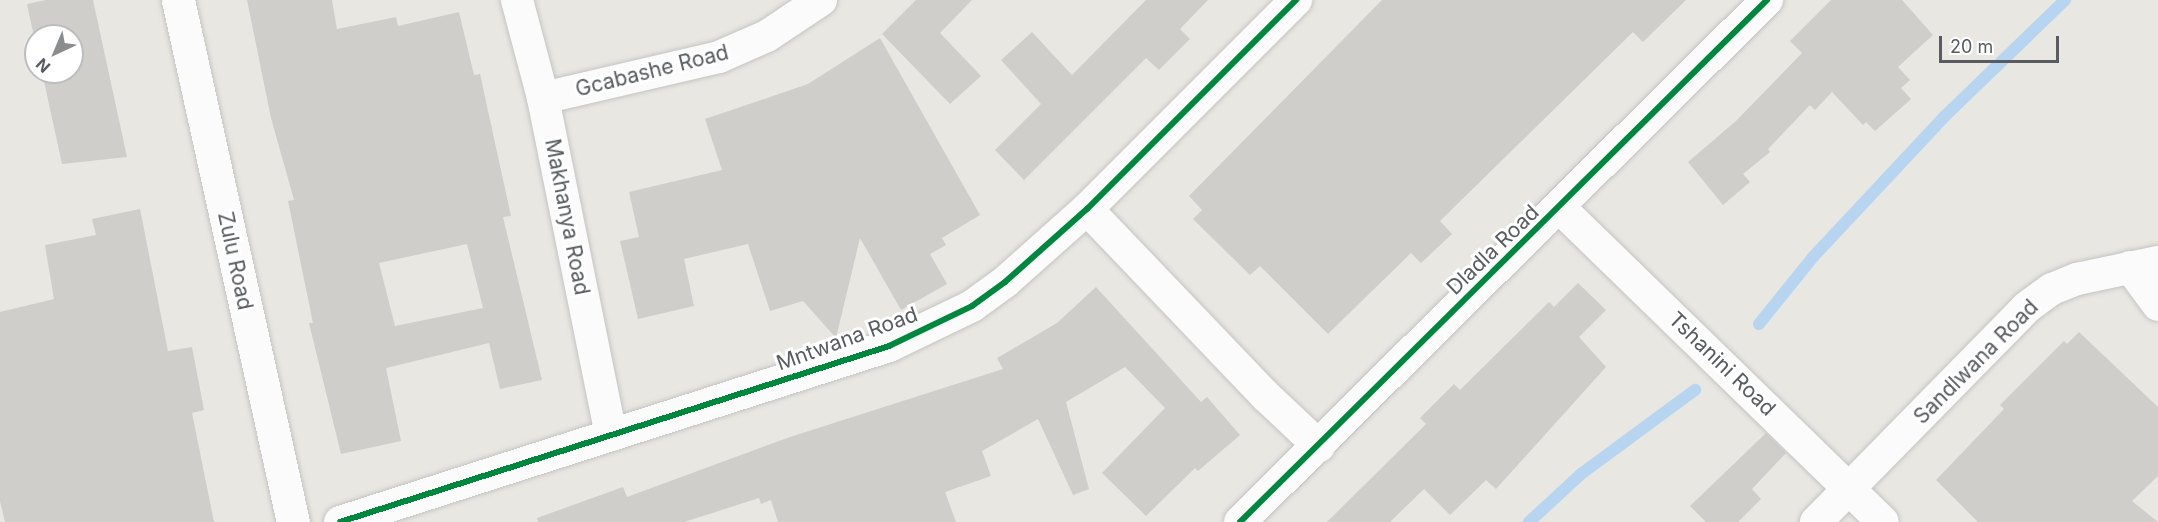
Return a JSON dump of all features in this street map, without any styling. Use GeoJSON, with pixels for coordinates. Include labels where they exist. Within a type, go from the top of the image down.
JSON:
{"type":"FeatureCollection","features":[{"type":"Feature","properties":{"kind":"street","name":"Zulu Road"},"geometry":{"type":"LineString","coordinates":[[178,0],[293,522]]}},
{"type":"Feature","properties":{"kind":"street","name":"Makhanya Road"},"geometry":{"type":"LineString","coordinates":[[517,0],[543,98],[611,435]]}},
{"type":"Feature","properties":{"kind":"street","name":"Gcabashe Road"},"geometry":{"type":"LineString","coordinates":[[543,98],[719,57],[767,36],[820,0]]}},
{"type":"Feature","properties":{"kind":"street","name":"Mntwana Road"},"geometry":{"type":"LineString","coordinates":[[340,522],[918,334],[972,306],[1005,282],[1087,209],[1296,0]]}},
{"type":"Feature","properties":{"kind":"street","name":"Dladla Road"},"geometry":{"type":"LineString","coordinates":[[1240,522],[1560,208],[1767,0]]}},
{"type":"Feature","properties":{"kind":"street","name":"Tshanini Road"},"geometry":{"type":"LineString","coordinates":[[1560,208],[1883,522]]}},
{"type":"Feature","properties":{"kind":"street"},"geometry":{"type":"LineString","coordinates":[[1087,209],[1266,396],[1319,446]]}},
{"type":"Feature","properties":{"kind":"street"},"geometry":{"type":"LineString","coordinates":[[2144,265],[2158,305]]}},
{"type":"Feature","properties":{"kind":"street","name":"Sandlwana Road"},"geometry":{"type":"LineString","coordinates":[[1816,522],[1851,489],[2027,307],[2052,289],[2077,279],[2144,265]]}},
{"type":"Feature","properties":{"kind":"building"},"geometry":{"type":"Polygon","coordinates":[[[46,0],[93,0],[127,157],[62,164],[45,84],[84,84],[84,24],[31,24],[27,4],[46,0]]]}},
{"type":"Feature","properties":{"kind":"building"},"geometry":{"type":"Polygon","coordinates":[[[247,0],[332,0],[337,29],[396,17],[398,26],[459,12],[474,75],[480,74],[511,216],[503,217],[542,380],[500,389],[489,343],[386,368],[401,441],[341,454],[309,323],[313,323],[288,201],[294,200],[271,118],[247,0]],[[467,244],[379,263],[395,326],[483,308],[467,244]]]}},
{"type":"Feature","properties":{"kind":"building"},"geometry":{"type":"Polygon","coordinates":[[[916,0],[972,0],[940,33],[981,76],[950,104],[882,34],[916,0]]]}},
{"type":"Feature","properties":{"kind":"building"},"geometry":{"type":"Polygon","coordinates":[[[1146,0],[1208,0],[1180,29],[1190,39],[1159,70],[1146,58],[1024,180],[995,150],[1041,104],[1001,60],[1032,32],[1072,75],[1146,0]]]}},
{"type":"Feature","properties":{"kind":"building"},"geometry":{"type":"Polygon","coordinates":[[[1382,0],[1686,0],[1643,42],[1633,32],[1440,221],[1452,234],[1421,263],[1411,253],[1328,334],[1260,266],[1250,275],[1193,219],[1202,210],[1189,196],[1382,0]]]}},
{"type":"Feature","properties":{"kind":"building"},"geometry":{"type":"Polygon","coordinates":[[[1831,0],[1902,0],[1933,35],[1898,67],[1910,80],[1901,88],[1911,99],[1875,131],[1866,122],[1863,125],[1832,92],[1815,110],[1810,105],[1768,149],[1770,152],[1743,174],[1750,182],[1723,205],[1688,162],[1736,121],[1802,53],[1790,41],[1831,0]]]}},
{"type":"Feature","properties":{"kind":"building"},"geometry":{"type":"Polygon","coordinates":[[[880,38],[980,215],[942,238],[946,245],[930,254],[947,284],[901,310],[860,238],[836,338],[803,301],[770,311],[748,244],[684,259],[694,306],[638,319],[620,241],[639,237],[629,192],[722,170],[705,119],[808,84],[880,38]]]}},
{"type":"Feature","properties":{"kind":"building"},"geometry":{"type":"Polygon","coordinates":[[[140,209],[168,351],[192,347],[204,410],[192,413],[214,522],[5,522],[0,501],[0,312],[54,299],[45,245],[96,235],[92,219],[140,209]]]}},
{"type":"Feature","properties":{"kind":"building"},"geometry":{"type":"Polygon","coordinates":[[[1578,283],[1606,310],[1579,337],[1606,367],[1496,489],[1486,480],[1450,515],[1424,489],[1390,522],[1327,522],[1426,424],[1420,418],[1454,384],[1460,390],[1549,302],[1554,307],[1578,283]]]}},
{"type":"Feature","properties":{"kind":"building"},"geometry":{"type":"Polygon","coordinates":[[[1096,287],[1201,402],[1207,397],[1240,435],[1198,471],[1195,468],[1146,516],[1102,473],[1165,408],[1125,367],[1066,402],[1089,489],[1073,495],[1038,419],[982,451],[991,476],[945,492],[956,522],[778,522],[771,500],[761,504],[759,498],[684,522],[538,522],[537,518],[623,487],[627,497],[790,437],[1003,369],[997,358],[1057,323],[1096,287]]]}},
{"type":"Feature","properties":{"kind":"building"},"geometry":{"type":"Polygon","coordinates":[[[2079,332],[2158,407],[2158,476],[2132,501],[2158,522],[1978,522],[1936,480],[2004,409],[2000,405],[2064,341],[2067,344],[2079,332]]]}},
{"type":"Feature","properties":{"kind":"building"},"geometry":{"type":"Polygon","coordinates":[[[1766,433],[1786,453],[1752,489],[1761,499],[1738,522],[1706,522],[1690,506],[1766,433]]]}},
{"type":"Feature","properties":{"kind":"waterway"},"geometry":{"type":"LineString","coordinates":[[1759,324],[1813,257],[1945,116],[2065,0]]}},
{"type":"Feature","properties":{"kind":"waterway"},"geometry":{"type":"LineString","coordinates":[[1529,522],[1581,474],[1695,390]]}},
{"type":"Feature","properties":{"kind":"cycle path"},"geometry":{"type":"LineString","coordinates":[[340,522],[889,346],[972,306],[1005,282],[1087,209],[1296,0]]}},
{"type":"Feature","properties":{"kind":"cycle path"},"geometry":{"type":"LineString","coordinates":[[1240,522],[1767,0]]}}]}
